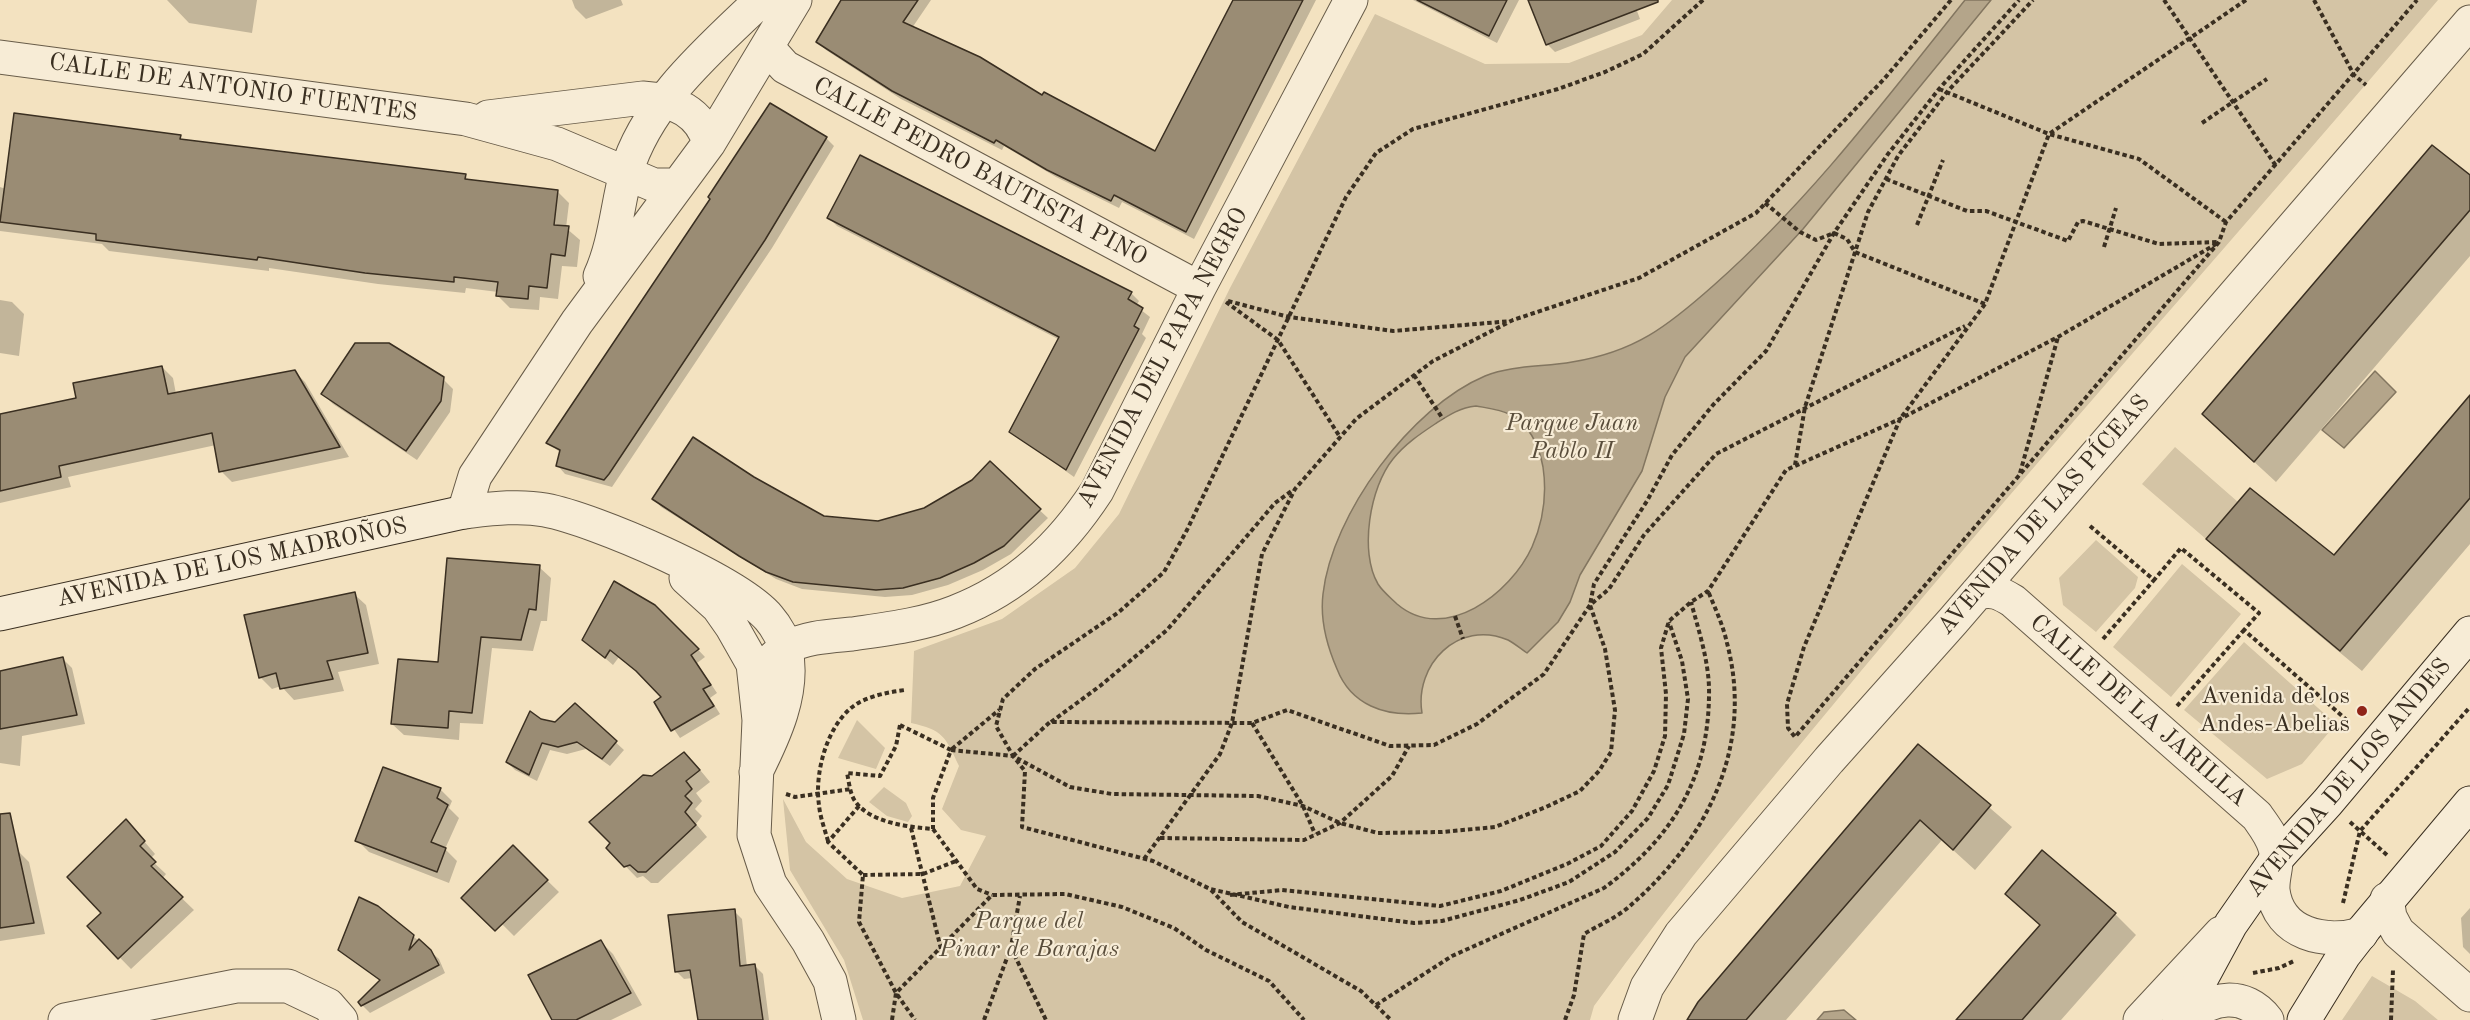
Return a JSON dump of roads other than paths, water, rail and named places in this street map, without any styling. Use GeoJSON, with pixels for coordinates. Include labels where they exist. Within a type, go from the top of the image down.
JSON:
{"type":"FeatureCollection","features":[{"type":"Feature","properties":{"kind":"street"},"geometry":{"type":"LineString","coordinates":[[577,322],[603,268],[618,217],[626,174],[638,142],[664,99],[761,0]]}},
{"type":"Feature","properties":{"kind":"street"},"geometry":{"type":"LineString","coordinates":[[755,782],[778,722],[786,686],[786,648],[769,618],[751,602],[725,585],[590,521],[543,510],[512,507],[464,512],[475,477],[577,322],[709,143],[795,0]]}},
{"type":"Feature","properties":{"kind":"street","name":"AVENIDA DEL PAPA NEGRO"},"geometry":{"type":"LineString","coordinates":[[756,682],[768,664],[786,648],[821,637],[925,622],[954,613],[985,599],[1020,579],[1078,520],[1097,491],[1199,288],[1352,0]]}},
{"type":"Feature","properties":{"kind":"street","name":"AVENIDA DE LAS PÍCEAS"},"geometry":{"type":"LineString","coordinates":[[1635,1020],[1647,987],[1682,934],[1829,760],[1977,593],[2470,22]]}},
{"type":"Feature","properties":{"kind":"street","name":"CALLE PEDRO BAUTISTA PINO"},"geometry":{"type":"LineString","coordinates":[[767,47],[785,67],[1199,288]]}},
{"type":"Feature","properties":{"kind":"street","name":"CALLE DE ANTONIO FUENTES"},"geometry":{"type":"LineString","coordinates":[[0,57],[466,119],[557,144],[654,185],[677,185]]}},
{"type":"Feature","properties":{"kind":"street","name":"CALLE DE ANTONIO FUENTES"},"geometry":{"type":"LineString","coordinates":[[466,119],[532,114],[643,98],[664,99]]}},
{"type":"Feature","properties":{"kind":"street"},"geometry":{"type":"LineString","coordinates":[[664,99],[698,119],[706,129],[709,143]]}},
{"type":"Feature","properties":{"kind":"street","name":"AVENIDA DE LOS MADROÑOS"},"geometry":{"type":"LineString","coordinates":[[0,614],[464,512]]}},
{"type":"Feature","properties":{"kind":"street"},"geometry":{"type":"LineString","coordinates":[[644,546],[688,579],[718,607],[753,664],[759,720],[754,835],[770,884],[808,941],[830,981],[839,1020]]}},
{"type":"Feature","properties":{"kind":"street","name":"CALLE DE LA JARILLA"},"geometry":{"type":"LineString","coordinates":[[1977,593],[1989,590],[1999,592],[2013,601],[2240,800],[2267,830],[2277,858]]}},
{"type":"Feature","properties":{"kind":"street","name":"AVENIDA DE LOS ANDES"},"geometry":{"type":"LineString","coordinates":[[2180,1020],[2231,924],[2277,858],[2470,633]]}},
{"type":"Feature","properties":{"kind":"street"},"geometry":{"type":"LineString","coordinates":[[2304,1020],[2387,899],[2470,803]]}},
{"type":"Feature","properties":{"kind":"street"},"geometry":{"type":"LineString","coordinates":[[2277,858],[2273,890],[2280,912],[2289,923],[2300,931],[2318,938],[2339,939],[2361,934]]}},
{"type":"Feature","properties":{"kind":"street"},"geometry":{"type":"LineString","coordinates":[[2387,899],[2390,917],[2398,932],[2470,995]]}},
{"type":"Feature","properties":{"kind":"street"},"geometry":{"type":"LineString","coordinates":[[2140,1020],[2231,924]]}},
{"type":"Feature","properties":{"kind":"street"},"geometry":{"type":"LineString","coordinates":[[65,1020],[236,986],[288,986],[328,1005],[341,1020]]}},
{"type":"Feature","properties":{"kind":"street"},"geometry":{"type":"LineString","coordinates":[[2186,1020],[2198,1010],[2225,998],[2247,1002],[2266,1020]]}},
{"type":"Feature","properties":{"kind":"place","name":"Avenida de los Andes-Abelias"},"geometry":{"type":"Point","coordinates":[2362,711]}},
{"type":"Feature","properties":{"kind":"park label","name":"Parque Juan Pablo II"},"geometry":{"type":"Point","coordinates":[1572,438]}},
{"type":"Feature","properties":{"kind":"park label","name":"Parque del Pinar de Barajas"},"geometry":{"type":"Point","coordinates":[1029,936]}}]}
